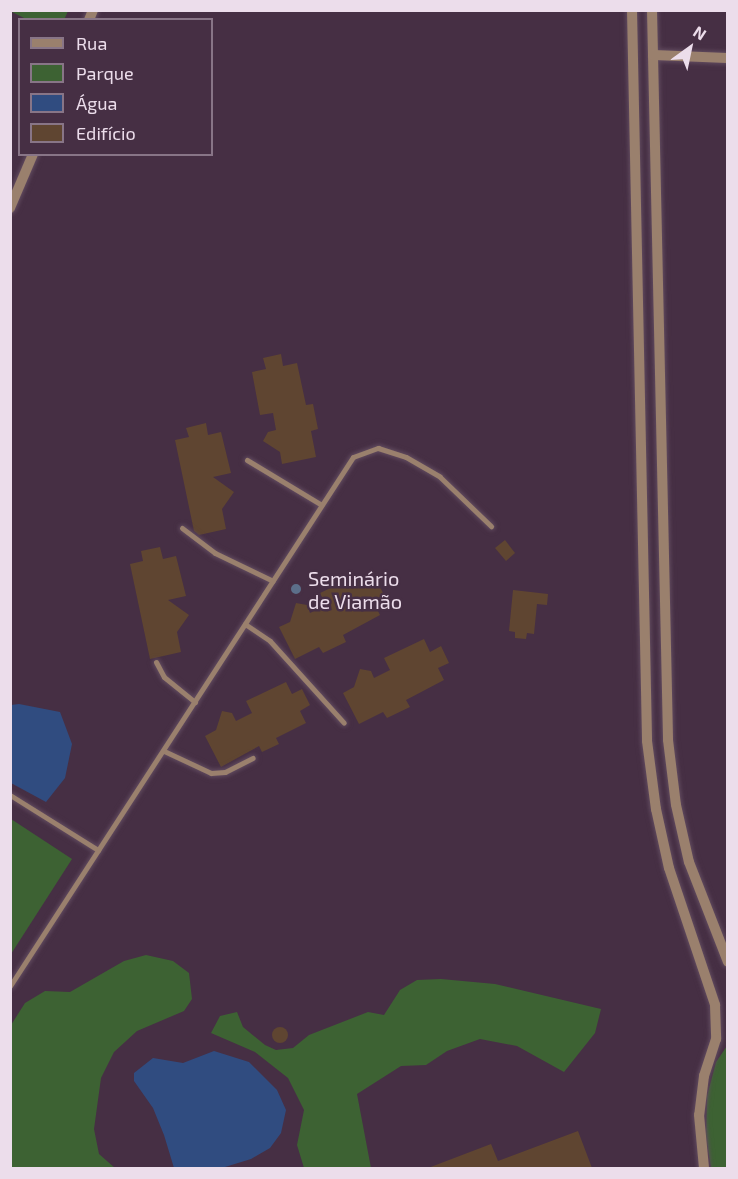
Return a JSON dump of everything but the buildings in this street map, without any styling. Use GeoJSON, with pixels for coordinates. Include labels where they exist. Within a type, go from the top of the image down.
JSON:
{"type":"FeatureCollection","features":[{"type":"Feature","properties":{"kind":"street"},"geometry":{"type":"LineString","coordinates":[[632,10],[647,741],[656,809],[674,885],[711,986],[716,1039],[701,1095],[699,1134],[705,1168]]}},
{"type":"Feature","properties":{"kind":"street"},"geometry":{"type":"LineString","coordinates":[[652,10],[668,740],[676,805],[696,887],[728,962]]}},
{"type":"Feature","properties":{"kind":"street"},"geometry":{"type":"LineString","coordinates":[[653,55],[728,58]]}},
{"type":"Feature","properties":{"kind":"street"},"geometry":{"type":"LineString","coordinates":[[10,208],[32,156]]}},
{"type":"Feature","properties":{"kind":"street"},"geometry":{"type":"LineString","coordinates":[[637,325],[658,324]]}},
{"type":"Feature","properties":{"kind":"street"},"geometry":{"type":"LineString","coordinates":[[645,662],[665,661]]}},
{"type":"Feature","properties":{"kind":"street"},"geometry":{"type":"LineString","coordinates":[[716,1039],[728,1030]]}},
{"type":"Feature","properties":{"kind":"lane"},"geometry":{"type":"LineString","coordinates":[[10,986],[353,457],[378,448],[406,457],[440,477],[491,526]]}},
{"type":"Feature","properties":{"kind":"lane"},"geometry":{"type":"LineString","coordinates":[[247,460],[322,504]]}},
{"type":"Feature","properties":{"kind":"lane"},"geometry":{"type":"LineString","coordinates":[[182,528],[215,553],[273,581]]}},
{"type":"Feature","properties":{"kind":"lane"},"geometry":{"type":"LineString","coordinates":[[245,624],[270,641],[344,723]]}},
{"type":"Feature","properties":{"kind":"lane"},"geometry":{"type":"LineString","coordinates":[[156,662],[164,677],[195,702]]}},
{"type":"Feature","properties":{"kind":"lane"},"geometry":{"type":"LineString","coordinates":[[164,751],[212,773],[225,772],[253,758]]}},
{"type":"Feature","properties":{"kind":"lane"},"geometry":{"type":"LineString","coordinates":[[10,795],[98,850]]}},
{"type":"Feature","properties":{"kind":"green space"},"geometry":{"type":"Polygon","coordinates":[[[10,11],[68,11],[65,18],[24,18],[10,11]]]}},
{"type":"Feature","properties":{"kind":"green space"},"geometry":{"type":"Polygon","coordinates":[[[11,819],[72,859],[11,954],[11,819]]]}},
{"type":"Feature","properties":{"kind":"green space"},"geometry":{"type":"Polygon","coordinates":[[[146,955],[173,961],[189,973],[192,999],[184,1011],[137,1031],[114,1052],[101,1078],[94,1129],[99,1154],[115,1168],[11,1168],[11,1025],[25,1003],[45,991],[70,992],[124,961],[146,955]]]}},
{"type":"Feature","properties":{"kind":"green space"},"geometry":{"type":"Polygon","coordinates":[[[441,979],[495,984],[601,1009],[595,1033],[564,1072],[517,1046],[480,1039],[447,1051],[426,1065],[401,1066],[357,1094],[371,1168],[304,1168],[297,1145],[304,1110],[288,1078],[255,1052],[211,1033],[220,1016],[237,1012],[243,1027],[265,1045],[276,1050],[293,1048],[309,1035],[368,1012],[384,1015],[400,990],[417,980],[441,979]]]}},
{"type":"Feature","properties":{"kind":"green space"},"geometry":{"type":"Polygon","coordinates":[[[727,1046],[727,1168],[711,1168],[706,1136],[707,1096],[716,1062],[727,1046]]]}},
{"type":"Feature","properties":{"kind":"water"},"geometry":{"type":"Polygon","coordinates":[[[19,704],[60,712],[72,744],[65,778],[46,802],[11,783],[11,705],[19,704]]]}},
{"type":"Feature","properties":{"kind":"water"},"geometry":{"type":"Polygon","coordinates":[[[214,1051],[249,1062],[277,1090],[286,1110],[281,1133],[270,1148],[251,1159],[225,1167],[174,1168],[153,1108],[134,1081],[134,1073],[153,1058],[183,1063],[214,1051]]]}},
{"type":"Feature","properties":{"kind":"place","name":"Seminário de Viamão"},"geometry":{"type":"Point","coordinates":[296,589]}}]}
